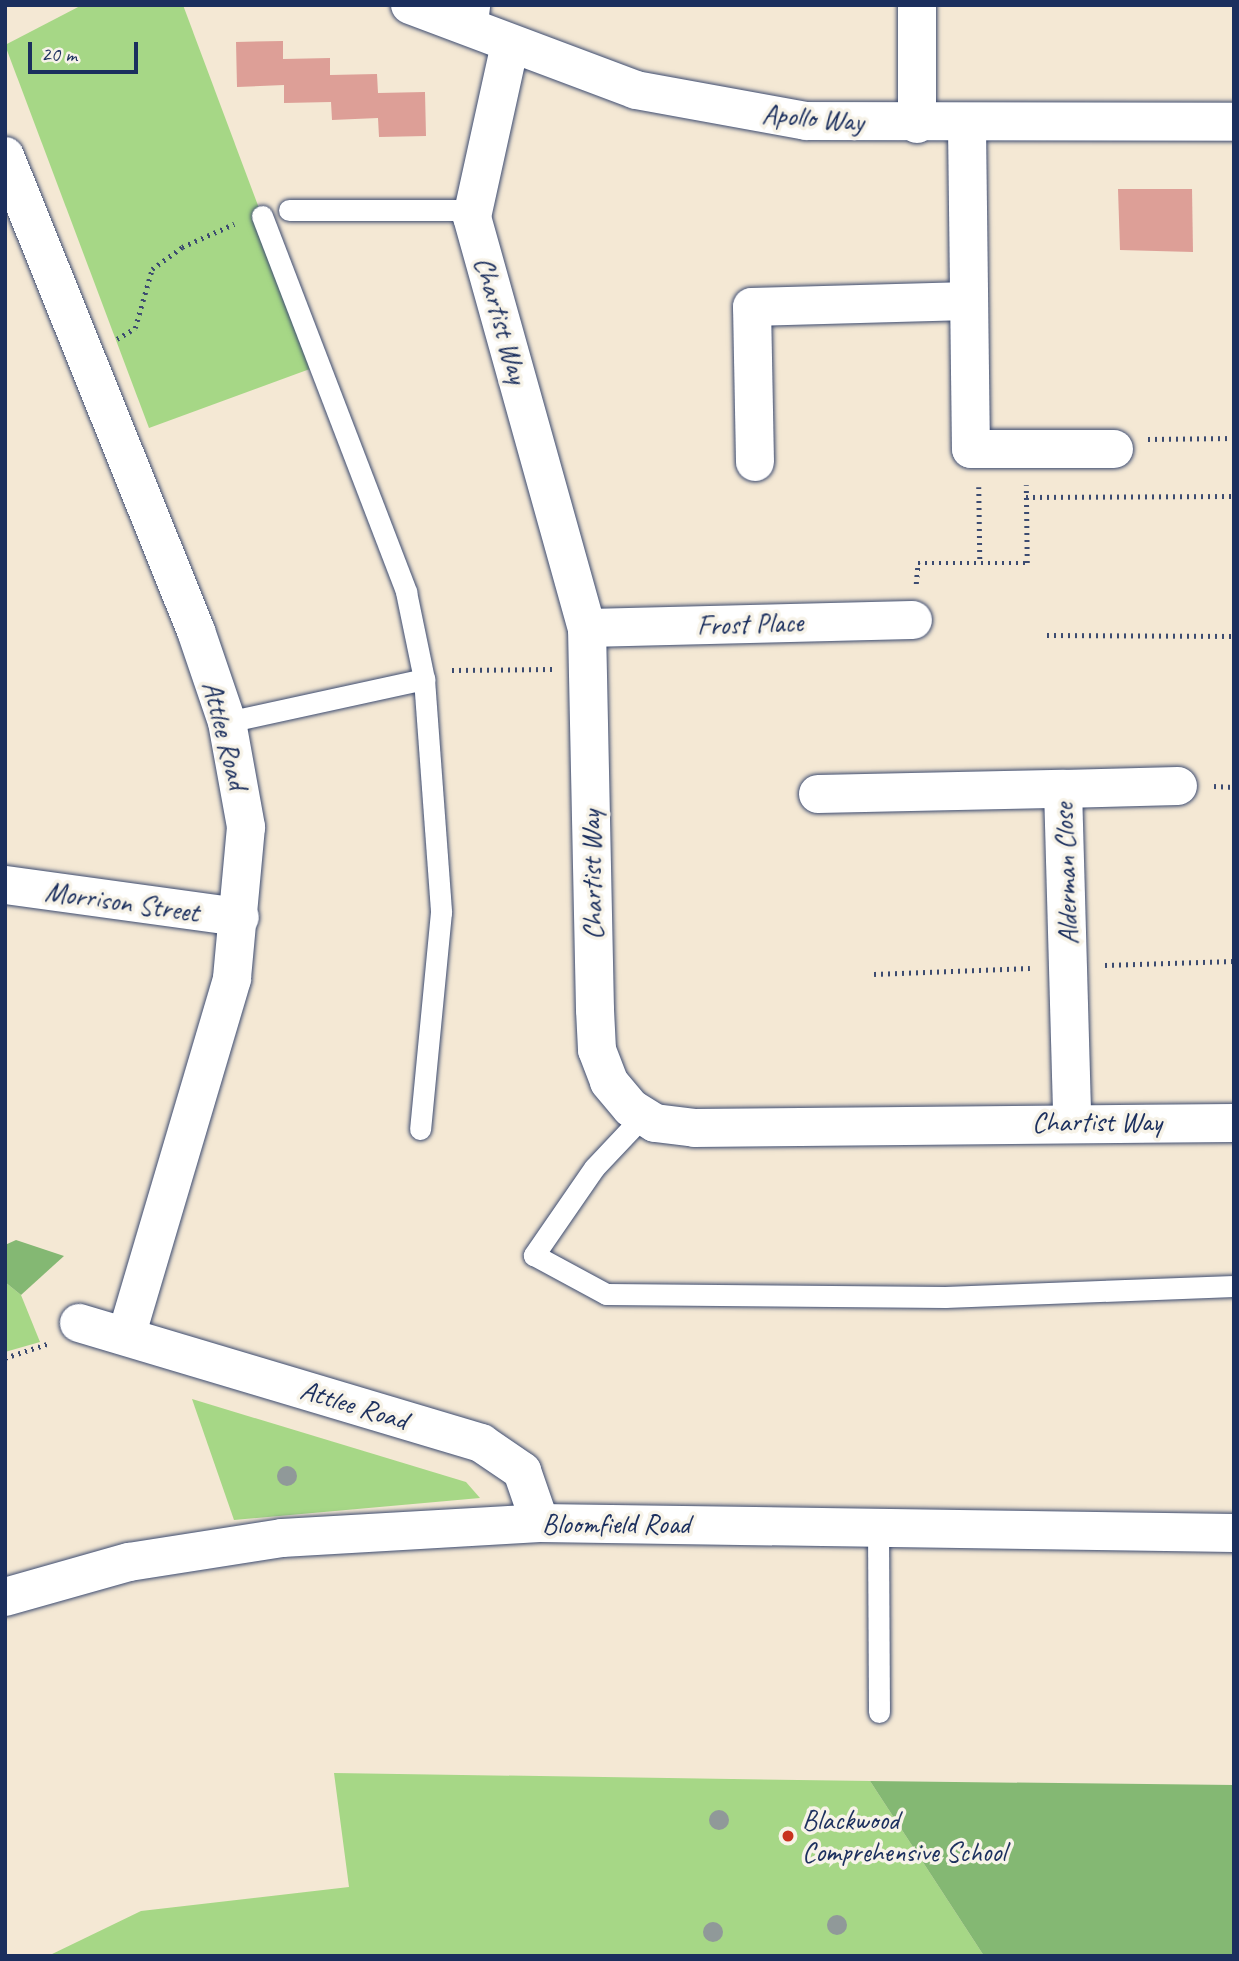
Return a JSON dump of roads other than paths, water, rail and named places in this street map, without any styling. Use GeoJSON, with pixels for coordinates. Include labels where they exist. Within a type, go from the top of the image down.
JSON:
{"type":"FeatureCollection","features":[{"type":"Feature","properties":{"kind":"street","name":"Apollo Way"},"geometry":{"type":"LineString","coordinates":[[410,5],[488,27],[636,90],[719,108],[806,121],[967,126],[1234,122]]}},
{"type":"Feature","properties":{"kind":"street"},"geometry":{"type":"LineString","coordinates":[[917,124],[918,5]]}},
{"type":"Feature","properties":{"kind":"street","name":"Chartist Way"},"geometry":{"type":"LineString","coordinates":[[488,27],[474,210],[587,628],[597,1050],[609,1082],[643,1116],[694,1128],[1072,1121],[1234,1123]]}},
{"type":"Feature","properties":{"kind":"street"},"geometry":{"type":"LineString","coordinates":[[967,126],[971,449],[1114,449]]}},
{"type":"Feature","properties":{"kind":"street","name":"Attlee Road"},"geometry":{"type":"LineString","coordinates":[[5,156],[227,722],[246,827],[240,918],[232,979],[126,1336]]}},
{"type":"Feature","properties":{"kind":"street"},"geometry":{"type":"LineString","coordinates":[[755,462],[752,307],[968,302]]}},
{"type":"Feature","properties":{"kind":"street","name":"Frost Place"},"geometry":{"type":"LineString","coordinates":[[587,628],[914,620]]}},
{"type":"Feature","properties":{"kind":"street"},"geometry":{"type":"LineString","coordinates":[[1063,789],[1178,786]]}},
{"type":"Feature","properties":{"kind":"street","name":"Alderman Close"},"geometry":{"type":"LineString","coordinates":[[818,794],[1063,789],[1072,1121]]}},
{"type":"Feature","properties":{"kind":"street","name":"Morrison Street"},"geometry":{"type":"LineString","coordinates":[[5,885],[240,918]]}},
{"type":"Feature","properties":{"kind":"street","name":"Attlee Road"},"geometry":{"type":"LineString","coordinates":[[79,1323],[481,1443],[522,1471],[540,1523]]}},
{"type":"Feature","properties":{"kind":"street","name":"Bloomfield Road"},"geometry":{"type":"LineString","coordinates":[[5,1597],[129,1562],[282,1538],[540,1523],[1234,1533]]}},
{"type":"Feature","properties":{"kind":"lane"},"geometry":{"type":"LineString","coordinates":[[289,210],[474,210]]}},
{"type":"Feature","properties":{"kind":"lane"},"geometry":{"type":"LineString","coordinates":[[262,216],[406,592],[424,679],[441,912],[420,1129]]}},
{"type":"Feature","properties":{"kind":"lane"},"geometry":{"type":"LineString","coordinates":[[227,722],[424,679]]}},
{"type":"Feature","properties":{"kind":"lane"},"geometry":{"type":"LineString","coordinates":[[643,1116],[594,1168],[534,1255],[606,1294],[945,1297],[1234,1286]]}},
{"type":"Feature","properties":{"kind":"lane"},"geometry":{"type":"LineString","coordinates":[[878,1526],[879,1712]]}},
{"type":"Feature","properties":{"kind":"place","name":"Blackwood Comprehensive School"},"geometry":{"type":"Point","coordinates":[788,1836]}}]}
